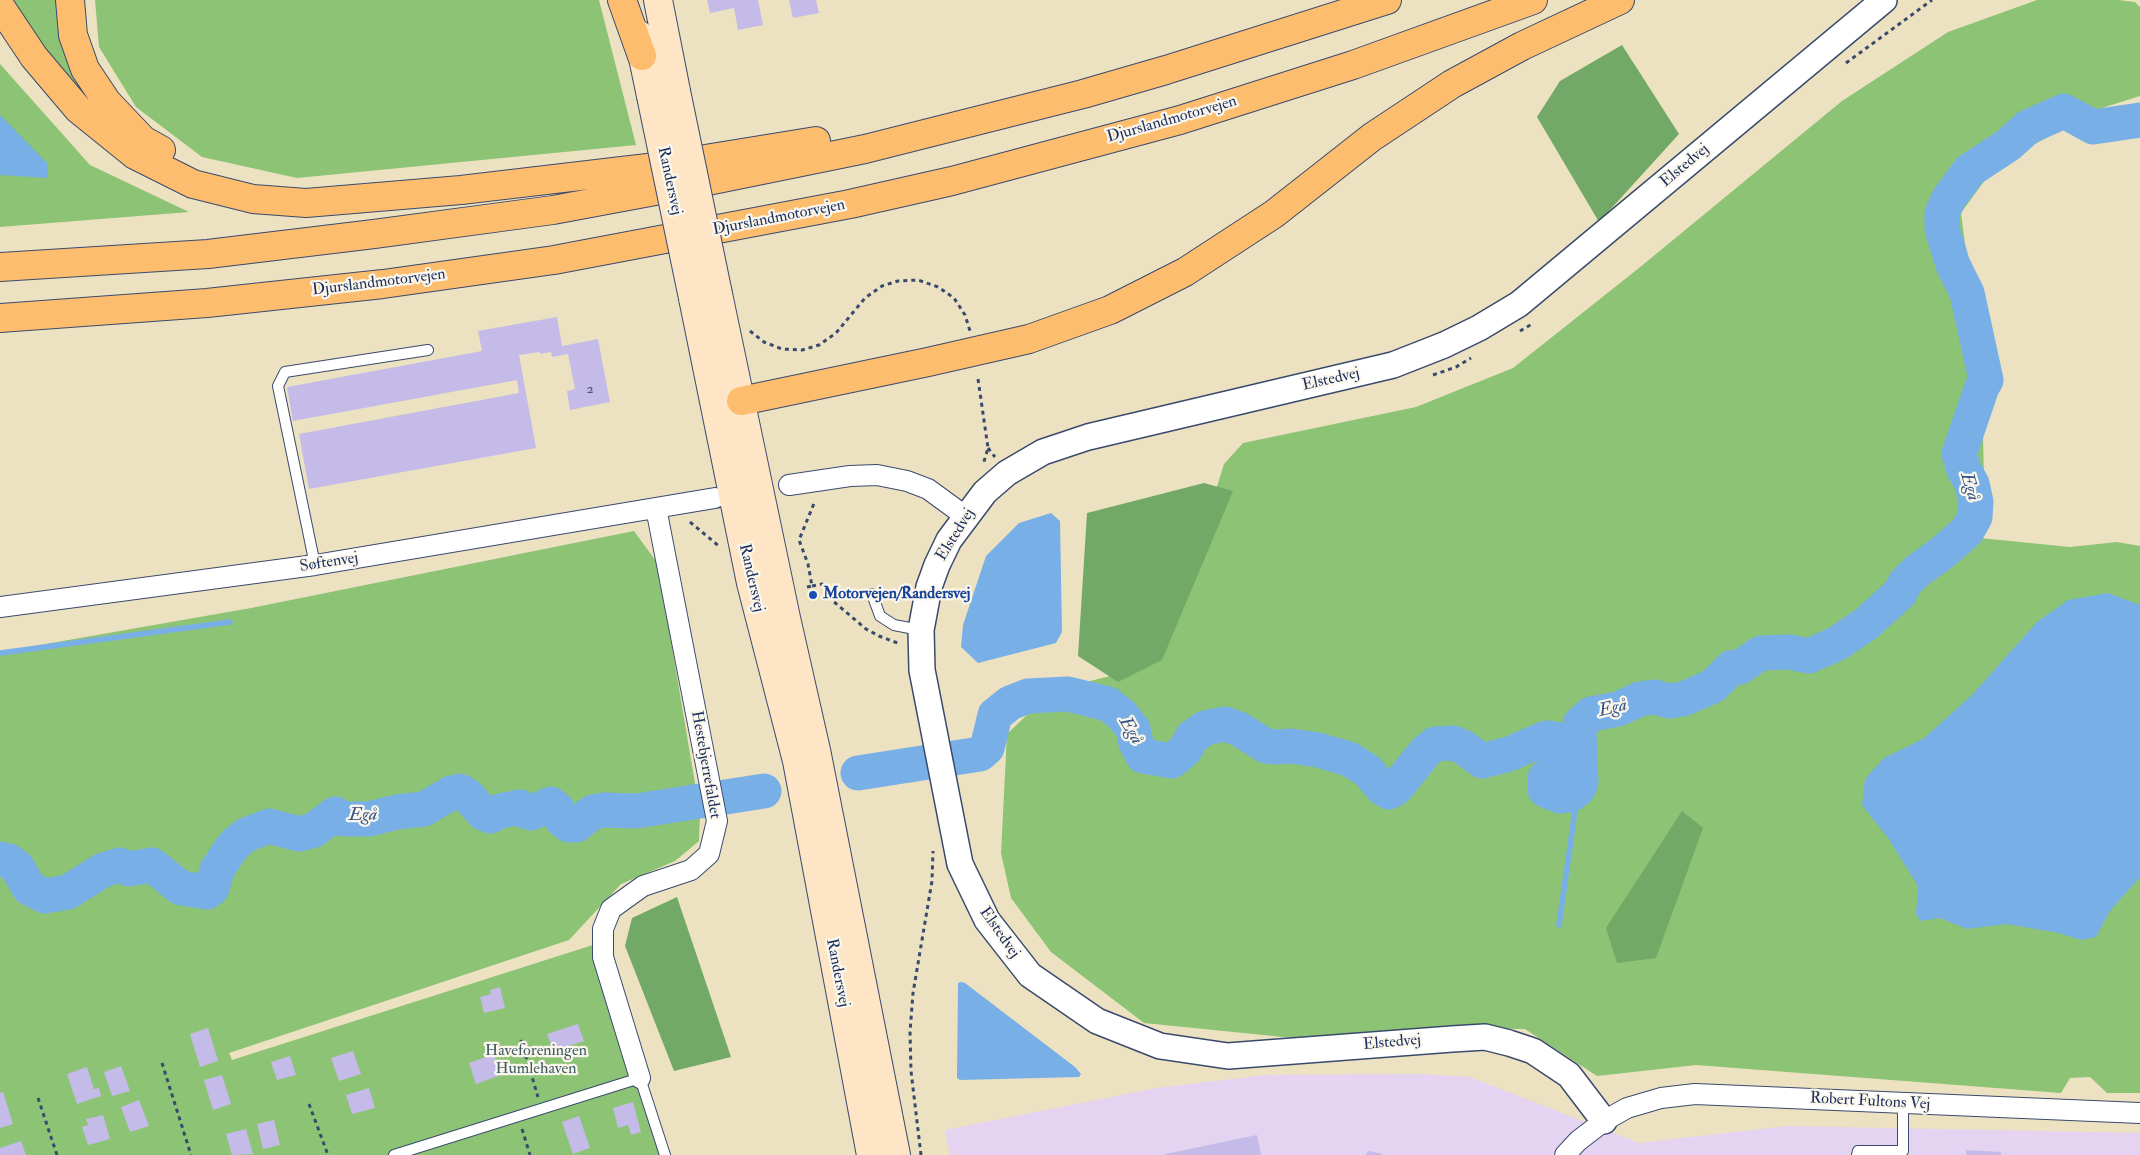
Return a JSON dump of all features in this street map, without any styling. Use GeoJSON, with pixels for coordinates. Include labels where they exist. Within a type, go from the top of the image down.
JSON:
{"type":"FeatureCollection","features":[{"type":"Feature","properties":{"kind":"highway"},"geometry":{"type":"LineString","coordinates":[[70,0],[73,35],[85,69],[107,102],[144,140],[195,168],[255,188],[305,196],[357,199]]}},
{"type":"Feature","properties":{"kind":"highway"},"geometry":{"type":"LineString","coordinates":[[622,0],[642,56]]}},
{"type":"Feature","properties":{"kind":"highway"},"geometry":{"type":"LineString","coordinates":[[0,267],[208,254],[553,210],[698,183],[865,149],[1083,94],[1175,68],[1387,0]]}},
{"type":"Feature","properties":{"kind":"highway","name":"Djurslandmotorvejen"},"geometry":{"type":"LineString","coordinates":[[0,318],[207,303],[383,284],[554,260],[850,204],[952,181],[1180,120],[1372,58],[1533,0]]}},
{"type":"Feature","properties":{"kind":"highway"},"geometry":{"type":"LineString","coordinates":[[728,404],[1029,339],[1110,310],[1185,272],[1274,214],[1372,137],[1452,84],[1522,46],[1620,0]]}},
{"type":"Feature","properties":{"kind":"highway"},"geometry":{"type":"LineString","coordinates":[[0,6],[34,58],[78,109],[135,155],[193,184],[253,199],[306,203],[357,199],[461,190],[656,167],[861,134],[1083,94]]}},
{"type":"Feature","properties":{"kind":"main road","name":"Randersvej"},"geometry":{"type":"LineString","coordinates":[[633,0],[642,56],[663,94]]}},
{"type":"Feature","properties":{"kind":"main road","name":"Randersvej"},"geometry":{"type":"LineString","coordinates":[[658,0],[663,94],[728,404],[786,618],[816,750],[896,1155]]}},
{"type":"Feature","properties":{"kind":"main road","name":"Randersvej"},"geometry":{"type":"LineString","coordinates":[[728,404],[751,583],[797,761],[871,1155]]}},
{"type":"Feature","properties":{"kind":"street","name":"Elstedvej"},"geometry":{"type":"LineString","coordinates":[[1604,1121],[1569,1075],[1554,1064],[1533,1051],[1485,1037],[1228,1056],[1160,1046],[1097,1021],[1030,974],[987,920],[960,864],[925,693],[921,638],[929,587],[949,540],[965,516],[985,492],[1007,473],[1043,452],[1088,437],[1394,365],[1444,345],[1479,328],[1519,304],[1884,0]]}},
{"type":"Feature","properties":{"kind":"street"},"geometry":{"type":"LineString","coordinates":[[789,485],[850,476],[877,475],[907,481],[928,490],[965,516]]}},
{"type":"Feature","properties":{"kind":"street"},"geometry":{"type":"LineString","coordinates":[[656,508],[714,498]]}},
{"type":"Feature","properties":{"kind":"street","name":"Søftenvej"},"geometry":{"type":"LineString","coordinates":[[0,607],[315,565],[656,508]]}},
{"type":"Feature","properties":{"kind":"street","name":"Hestebjerrefaldet"},"geometry":{"type":"LineString","coordinates":[[640,1078],[603,957],[603,928],[611,909],[643,886],[692,870],[709,854],[717,822],[656,508]]}},
{"type":"Feature","properties":{"kind":"street","name":"Robert Fultons Vej"},"geometry":{"type":"LineString","coordinates":[[1565,1155],[1578,1141],[1604,1121],[1627,1108],[1661,1098],[1695,1094],[2140,1113]]}},
{"type":"Feature","properties":{"kind":"lane"},"geometry":{"type":"LineString","coordinates":[[315,565],[278,386],[285,372],[428,350]]}},
{"type":"Feature","properties":{"kind":"lane"},"geometry":{"type":"LineString","coordinates":[[872,594],[880,616],[921,638]]}},
{"type":"Feature","properties":{"kind":"lane"},"geometry":{"type":"LineString","coordinates":[[394,1155],[640,1078],[665,1155]]}},
{"type":"Feature","properties":{"kind":"lane"},"geometry":{"type":"LineString","coordinates":[[1857,1155],[1858,1150],[1903,1151],[1903,1104]]}},
{"type":"Feature","properties":{"kind":"path"},"geometry":{"type":"LineString","coordinates":[[1844,64],[1932,0]]}},
{"type":"Feature","properties":{"kind":"path"},"geometry":{"type":"LineString","coordinates":[[749,330],[764,342],[782,349],[802,350],[819,345],[836,333],[865,298],[882,286],[898,281],[918,280],[938,287],[954,298],[965,315],[970,332]]}},
{"type":"Feature","properties":{"kind":"path"},"geometry":{"type":"LineString","coordinates":[[1515,334],[1536,320]]}},
{"type":"Feature","properties":{"kind":"path"},"geometry":{"type":"LineString","coordinates":[[1428,377],[1456,367],[1479,354]]}},
{"type":"Feature","properties":{"kind":"path"},"geometry":{"type":"LineString","coordinates":[[988,448],[1007,473]]}},
{"type":"Feature","properties":{"kind":"path"},"geometry":{"type":"LineString","coordinates":[[812,586],[808,564],[799,540],[824,480]]}},
{"type":"Feature","properties":{"kind":"path"},"geometry":{"type":"LineString","coordinates":[[681,504],[687,519],[723,550]]}},
{"type":"Feature","properties":{"kind":"path"},"geometry":{"type":"LineString","coordinates":[[807,587],[822,584],[833,601],[866,628],[893,643],[921,638]]}},
{"type":"Feature","properties":{"kind":"path"},"geometry":{"type":"LineString","coordinates":[[921,1155],[912,1080],[910,1032],[913,993],[931,890],[934,844]]}},
{"type":"Feature","properties":{"kind":"path"},"geometry":{"type":"LineString","coordinates":[[521,1040],[542,1109]]}},
{"type":"Feature","properties":{"kind":"path"},"geometry":{"type":"LineString","coordinates":[[162,1064],[191,1155]]}},
{"type":"Feature","properties":{"kind":"path"},"geometry":{"type":"LineString","coordinates":[[38,1098],[57,1155]]}},
{"type":"Feature","properties":{"kind":"path"},"geometry":{"type":"LineString","coordinates":[[310,1104],[328,1155]]}},
{"type":"Feature","properties":{"kind":"path"},"geometry":{"type":"LineString","coordinates":[[518,1116],[530,1155]]}},
{"type":"Feature","properties":{"kind":"shaded area"},"geometry":{"type":"Polygon","coordinates":[[[1418,1074],[1470,1077],[1639,1143],[1787,1126],[2140,1133],[2140,1155],[950,1155],[945,1130],[1157,1088],[1265,1075],[1418,1074]]]}},
{"type":"Feature","properties":{"kind":"green space"},"geometry":{"type":"Polygon","coordinates":[[[10,0],[63,0],[89,99],[22,21],[10,0]]]}},
{"type":"Feature","properties":{"kind":"green space"},"geometry":{"type":"Polygon","coordinates":[[[95,0],[599,0],[636,145],[297,178],[202,157],[136,107],[99,47],[95,0]]]}},
{"type":"Feature","properties":{"kind":"green space"},"geometry":{"type":"Polygon","coordinates":[[[2037,0],[2118,0],[2135,2],[2140,7],[2140,96],[2102,108],[1996,165],[1961,213],[1969,275],[1989,339],[1989,384],[1983,434],[1984,481],[1980,538],[2070,547],[2117,542],[2140,546],[2140,1093],[2107,1093],[2090,1077],[2070,1078],[2061,1093],[1696,1065],[1597,1076],[1525,1029],[1422,1028],[1293,1038],[1144,1023],[1051,952],[1011,898],[1001,853],[1007,734],[1053,690],[1131,671],[1185,589],[1224,464],[1243,443],[1416,407],[1513,368],[1639,268],[1842,101],[1948,32],[2037,0]]]}},
{"type":"Feature","properties":{"kind":"green space"},"geometry":{"type":"Polygon","coordinates":[[[1622,45],[1679,134],[1599,222],[1537,117],[1560,81],[1622,45]]]}},
{"type":"Feature","properties":{"kind":"green space"},"geometry":{"type":"Polygon","coordinates":[[[0,64],[90,165],[189,212],[0,227],[0,64]]]}},
{"type":"Feature","properties":{"kind":"green space"},"geometry":{"type":"Polygon","coordinates":[[[1204,483],[1233,491],[1162,660],[1118,682],[1078,656],[1087,513],[1204,483]]]}},
{"type":"Feature","properties":{"kind":"green space","name":"Haveforeningen Humlehaven"},"geometry":{"type":"Polygon","coordinates":[[[634,531],[658,564],[700,813],[699,841],[675,861],[621,884],[569,940],[229,1053],[232,1060],[596,944],[664,1155],[0,1155],[0,652],[251,608],[634,531]]]}},
{"type":"Feature","properties":{"kind":"green space"},"geometry":{"type":"Polygon","coordinates":[[[1682,811],[1703,828],[1656,958],[1617,963],[1606,928],[1682,811]]]}},
{"type":"Feature","properties":{"kind":"green space"},"geometry":{"type":"Polygon","coordinates":[[[677,897],[731,1057],[674,1071],[625,946],[632,918],[677,897]]]}},
{"type":"Feature","properties":{"kind":"water"},"geometry":{"type":"Polygon","coordinates":[[[0,115],[48,164],[47,178],[0,175],[0,115]]]}},
{"type":"Feature","properties":{"kind":"water"},"geometry":{"type":"Polygon","coordinates":[[[1051,513],[1060,521],[1062,632],[1056,643],[978,663],[961,647],[963,625],[986,556],[1019,523],[1051,513]]]}},
{"type":"Feature","properties":{"kind":"water"},"geometry":{"type":"Polygon","coordinates":[[[2108,593],[2140,605],[2140,877],[2109,912],[2096,937],[2081,940],[2059,933],[2006,924],[1967,929],[1940,918],[1920,921],[1916,914],[1918,886],[1888,838],[1862,805],[1865,779],[1884,758],[1923,739],[1972,695],[2037,622],[2068,600],[2108,593]]]}},
{"type":"Feature","properties":{"kind":"water"},"geometry":{"type":"Polygon","coordinates":[[[958,983],[965,983],[1075,1067],[1081,1074],[1079,1077],[960,1080],[957,1078],[958,983]]]}},
{"type":"Feature","properties":{"kind":"building"},"geometry":{"type":"Polygon","coordinates":[[[707,0],[758,0],[763,25],[738,30],[734,8],[710,13],[707,0]]]}},
{"type":"Feature","properties":{"kind":"building"},"geometry":{"type":"Polygon","coordinates":[[[789,0],[816,0],[819,13],[793,18],[789,0]]]}},
{"type":"Feature","properties":{"kind":"building"},"geometry":{"type":"Polygon","coordinates":[[[557,317],[562,346],[598,339],[610,402],[570,410],[567,391],[575,389],[568,354],[552,357],[551,352],[519,355],[536,448],[309,489],[299,434],[519,393],[517,380],[293,421],[287,387],[482,351],[478,331],[557,317]]]}},
{"type":"Feature","properties":{"kind":"building"},"geometry":{"type":"Polygon","coordinates":[[[500,987],[505,1008],[484,1013],[480,997],[491,994],[490,990],[500,987]]]}},
{"type":"Feature","properties":{"kind":"building"},"geometry":{"type":"Polygon","coordinates":[[[578,1024],[584,1041],[553,1051],[547,1034],[578,1024]]]}},
{"type":"Feature","properties":{"kind":"building"},"geometry":{"type":"Polygon","coordinates":[[[208,1028],[218,1061],[200,1067],[190,1034],[208,1028]]]}},
{"type":"Feature","properties":{"kind":"building"},"geometry":{"type":"Polygon","coordinates":[[[353,1051],[361,1074],[339,1081],[331,1058],[353,1051]]]}},
{"type":"Feature","properties":{"kind":"building"},"geometry":{"type":"Polygon","coordinates":[[[494,1054],[501,1075],[476,1084],[469,1063],[494,1054]]]}},
{"type":"Feature","properties":{"kind":"building"},"geometry":{"type":"Polygon","coordinates":[[[290,1056],[296,1075],[277,1080],[271,1062],[290,1056]]]}},
{"type":"Feature","properties":{"kind":"building"},"geometry":{"type":"Polygon","coordinates":[[[121,1066],[130,1091],[112,1096],[104,1072],[121,1066]]]}},
{"type":"Feature","properties":{"kind":"building"},"geometry":{"type":"Polygon","coordinates":[[[87,1067],[94,1089],[99,1088],[101,1096],[77,1104],[67,1074],[87,1067]]]}},
{"type":"Feature","properties":{"kind":"building"},"geometry":{"type":"Polygon","coordinates":[[[222,1075],[231,1104],[213,1110],[204,1080],[222,1075]]]}},
{"type":"Feature","properties":{"kind":"building"},"geometry":{"type":"Polygon","coordinates":[[[369,1088],[375,1108],[352,1114],[346,1095],[369,1088]]]}},
{"type":"Feature","properties":{"kind":"building"},"geometry":{"type":"Polygon","coordinates":[[[3,1092],[13,1124],[0,1128],[0,1093],[3,1092]]]}},
{"type":"Feature","properties":{"kind":"building"},"geometry":{"type":"Polygon","coordinates":[[[139,1100],[149,1126],[130,1132],[121,1107],[139,1100]]]}},
{"type":"Feature","properties":{"kind":"building"},"geometry":{"type":"Polygon","coordinates":[[[633,1102],[641,1132],[631,1135],[628,1125],[618,1128],[613,1108],[633,1102]]]}},
{"type":"Feature","properties":{"kind":"building"},"geometry":{"type":"Polygon","coordinates":[[[103,1115],[110,1139],[88,1145],[82,1127],[88,1125],[86,1119],[103,1115]]]}},
{"type":"Feature","properties":{"kind":"building"},"geometry":{"type":"Polygon","coordinates":[[[579,1116],[590,1148],[573,1154],[562,1122],[579,1116]]]}},
{"type":"Feature","properties":{"kind":"building"},"geometry":{"type":"Polygon","coordinates":[[[274,1120],[280,1145],[263,1149],[257,1124],[274,1120]]]}},
{"type":"Feature","properties":{"kind":"building"},"geometry":{"type":"Polygon","coordinates":[[[246,1129],[253,1154],[232,1155],[226,1134],[246,1129]]]}},
{"type":"Feature","properties":{"kind":"building"},"geometry":{"type":"Polygon","coordinates":[[[1257,1135],[1261,1155],[1165,1155],[1165,1154],[1257,1135]]]}},
{"type":"Feature","properties":{"kind":"building"},"geometry":{"type":"Polygon","coordinates":[[[21,1141],[26,1155],[0,1155],[0,1148],[21,1141]]]}},
{"type":"Feature","properties":{"kind":"building"},"geometry":{"type":"Polygon","coordinates":[[[1966,1150],[2001,1152],[2001,1155],[1966,1155],[1966,1150]]]}},
{"type":"Feature","properties":{"kind":"building"},"geometry":{"type":"Polygon","coordinates":[[[1368,1151],[1383,1154],[1366,1155],[1368,1151]]]}},
{"type":"Feature","properties":{"kind":"waterway","name":"Egå"},"geometry":{"type":"LineString","coordinates":[[858,773],[980,754],[987,748],[995,715],[1010,703],[1028,696],[1068,694],[1108,704],[1122,715],[1133,729],[1136,743],[1143,756],[1172,761],[1185,750],[1192,737],[1205,728],[1225,724],[1239,729],[1266,746],[1291,746],[1318,750],[1349,759],[1368,771],[1382,788],[1389,792],[1396,788],[1426,751],[1435,744],[1453,743],[1463,747],[1482,761],[1509,754],[1546,738],[1555,739],[1564,751],[1564,760],[1545,778],[1545,790],[1560,796],[1570,795],[1578,789],[1581,782],[1580,724],[1591,714],[1618,709],[1640,699],[1654,697],[1670,701],[1683,699],[1713,686],[1731,668],[1740,667],[1761,653],[1789,652],[1809,656],[1838,643],[1867,623],[1900,593],[1905,583],[1917,571],[1942,553],[1967,531],[1975,517],[1976,502],[1972,484],[1964,470],[1959,454],[1986,380],[1967,293],[1953,265],[1942,229],[1942,213],[1949,198],[1970,170],[2008,145],[2028,127],[2064,111],[2093,127],[2140,120]]}},
{"type":"Feature","properties":{"kind":"waterway"},"geometry":{"type":"LineString","coordinates":[[0,653],[230,622]]}},
{"type":"Feature","properties":{"kind":"waterway"},"geometry":{"type":"LineString","coordinates":[[1559,925],[1578,789]]}},
{"type":"Feature","properties":{"kind":"waterway","name":"Egå"},"geometry":{"type":"LineString","coordinates":[[0,859],[9,861],[17,867],[29,888],[45,896],[68,892],[103,870],[120,865],[129,869],[152,865],[181,888],[207,892],[212,888],[217,870],[230,850],[246,835],[269,826],[299,834],[314,830],[335,814],[342,819],[369,819],[397,812],[424,809],[451,793],[460,791],[468,796],[483,813],[491,816],[500,811],[520,807],[524,811],[531,813],[551,804],[558,810],[562,820],[569,825],[576,825],[593,812],[604,810],[636,811],[764,791]]}},
{"type":"Feature","properties":{"kind":"place","name":"Motorvejen/Randersvej"},"geometry":{"type":"Point","coordinates":[813,595]}}]}
